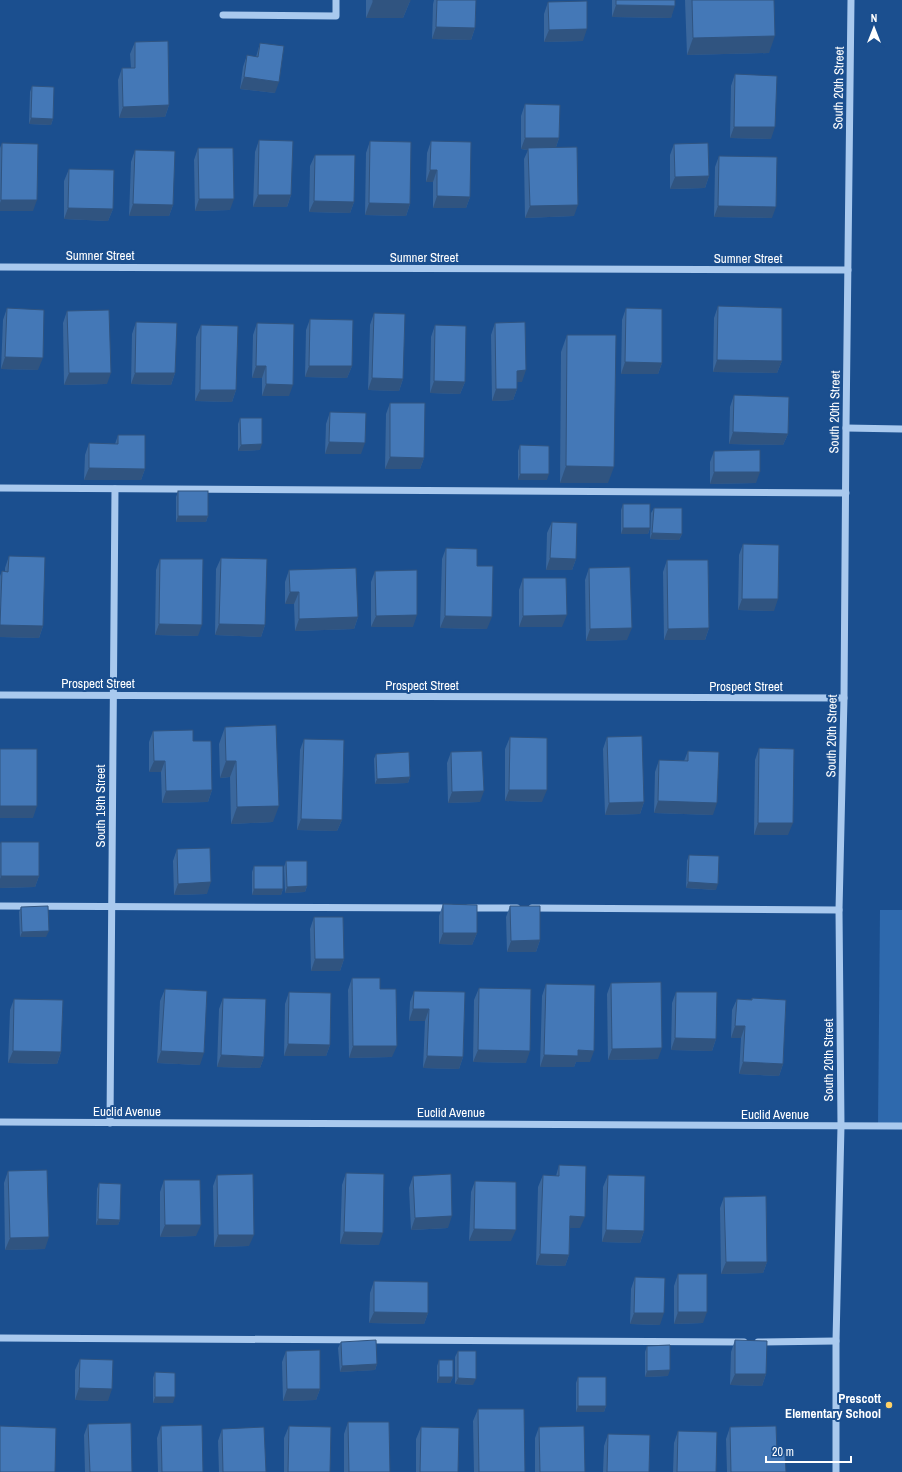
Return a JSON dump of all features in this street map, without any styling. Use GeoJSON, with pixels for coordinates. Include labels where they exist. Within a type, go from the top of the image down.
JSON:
{"type":"FeatureCollection","features":[{"type":"Feature","properties":{"kind":"street"},"geometry":{"type":"LineString","coordinates":[[223,15],[336,16],[336,0]]}},
{"type":"Feature","properties":{"kind":"street","name":"South 20th Street"},"geometry":{"type":"LineString","coordinates":[[836,1472],[836,1341],[840,1126],[839,910],[844,698],[851,0]]}},
{"type":"Feature","properties":{"kind":"street","name":"Sumner Street"},"geometry":{"type":"LineString","coordinates":[[0,267],[848,270]]}},
{"type":"Feature","properties":{"kind":"street"},"geometry":{"type":"LineString","coordinates":[[846,428],[902,429]]}},
{"type":"Feature","properties":{"kind":"street"},"geometry":{"type":"LineString","coordinates":[[0,488],[846,493]]}},
{"type":"Feature","properties":{"kind":"street","name":"South 19th Street"},"geometry":{"type":"LineString","coordinates":[[110,1123],[115,489]]}},
{"type":"Feature","properties":{"kind":"street","name":"Prospect Street"},"geometry":{"type":"LineString","coordinates":[[0,695],[844,698]]}},
{"type":"Feature","properties":{"kind":"street"},"geometry":{"type":"LineString","coordinates":[[0,906],[455,908]]}},
{"type":"Feature","properties":{"kind":"street"},"geometry":{"type":"LineString","coordinates":[[463,908],[839,910]]}},
{"type":"Feature","properties":{"kind":"street","name":"Euclid Avenue"},"geometry":{"type":"LineString","coordinates":[[0,1122],[902,1126]]}},
{"type":"Feature","properties":{"kind":"street"},"geometry":{"type":"LineString","coordinates":[[0,1338],[836,1341]]}},
{"type":"Feature","properties":{"kind":"shaded area"},"geometry":{"type":"Polygon","coordinates":[[[880,910],[902,910],[902,1126],[878,1126],[880,910]]]}},
{"type":"Feature","properties":{"kind":"building"},"geometry":{"type":"Polygon","coordinates":[[[410,0],[410,1],[373,1],[410,0]]]}},
{"type":"Feature","properties":{"kind":"building"},"geometry":{"type":"Polygon","coordinates":[[[437,0],[476,0],[475,28],[436,27],[437,0]]]}},
{"type":"Feature","properties":{"kind":"building"},"geometry":{"type":"Polygon","coordinates":[[[616,0],[675,0],[675,6],[616,5],[616,0]]]}},
{"type":"Feature","properties":{"kind":"building"},"geometry":{"type":"Polygon","coordinates":[[[692,0],[774,0],[775,36],[693,38],[692,0]]]}},
{"type":"Feature","properties":{"kind":"building"},"geometry":{"type":"Polygon","coordinates":[[[587,1],[587,29],[549,30],[548,2],[587,1]]]}},
{"type":"Feature","properties":{"kind":"building"},"geometry":{"type":"Polygon","coordinates":[[[168,41],[169,105],[123,107],[122,68],[135,68],[135,42],[168,41]]]}},
{"type":"Feature","properties":{"kind":"building"},"geometry":{"type":"Polygon","coordinates":[[[260,43],[284,46],[279,82],[244,77],[247,55],[258,57],[260,43]]]}},
{"type":"Feature","properties":{"kind":"building"},"geometry":{"type":"Polygon","coordinates":[[[735,74],[777,76],[775,127],[734,127],[735,74]]]}},
{"type":"Feature","properties":{"kind":"building"},"geometry":{"type":"Polygon","coordinates":[[[32,86],[54,87],[53,119],[31,118],[32,86]]]}},
{"type":"Feature","properties":{"kind":"building"},"geometry":{"type":"Polygon","coordinates":[[[525,104],[560,105],[559,138],[525,138],[525,104]]]}},
{"type":"Feature","properties":{"kind":"building"},"geometry":{"type":"Polygon","coordinates":[[[259,140],[293,141],[291,195],[258,195],[259,140]]]}},
{"type":"Feature","properties":{"kind":"building"},"geometry":{"type":"Polygon","coordinates":[[[370,141],[411,142],[410,204],[369,203],[370,141]]]}},
{"type":"Feature","properties":{"kind":"building"},"geometry":{"type":"Polygon","coordinates":[[[431,141],[471,142],[470,197],[437,196],[437,170],[430,170],[431,141]]]}},
{"type":"Feature","properties":{"kind":"building"},"geometry":{"type":"Polygon","coordinates":[[[2,143],[38,144],[37,200],[1,200],[2,143]]]}},
{"type":"Feature","properties":{"kind":"building"},"geometry":{"type":"Polygon","coordinates":[[[708,143],[709,176],[675,177],[674,144],[708,143]]]}},
{"type":"Feature","properties":{"kind":"building"},"geometry":{"type":"Polygon","coordinates":[[[577,147],[578,205],[530,206],[528,148],[577,147]]]}},
{"type":"Feature","properties":{"kind":"building"},"geometry":{"type":"Polygon","coordinates":[[[198,148],[233,148],[234,199],[199,199],[198,148]]]}},
{"type":"Feature","properties":{"kind":"building"},"geometry":{"type":"Polygon","coordinates":[[[135,150],[175,151],[173,205],[133,204],[135,150]]]}},
{"type":"Feature","properties":{"kind":"building"},"geometry":{"type":"Polygon","coordinates":[[[315,155],[355,155],[354,202],[314,201],[315,155]]]}},
{"type":"Feature","properties":{"kind":"building"},"geometry":{"type":"Polygon","coordinates":[[[719,156],[777,157],[776,207],[718,206],[719,156]]]}},
{"type":"Feature","properties":{"kind":"building"},"geometry":{"type":"Polygon","coordinates":[[[69,169],[114,170],[113,209],[68,208],[69,169]]]}},
{"type":"Feature","properties":{"kind":"building"},"geometry":{"type":"Polygon","coordinates":[[[718,306],[782,308],[782,361],[717,360],[718,306]]]}},
{"type":"Feature","properties":{"kind":"building"},"geometry":{"type":"Polygon","coordinates":[[[7,308],[44,310],[43,358],[5,357],[7,308]]]}},
{"type":"Feature","properties":{"kind":"building"},"geometry":{"type":"Polygon","coordinates":[[[626,308],[662,309],[662,363],[625,362],[626,308]]]}},
{"type":"Feature","properties":{"kind":"building"},"geometry":{"type":"Polygon","coordinates":[[[109,310],[111,373],[69,373],[67,311],[109,310]]]}},
{"type":"Feature","properties":{"kind":"building"},"geometry":{"type":"Polygon","coordinates":[[[374,313],[405,314],[403,379],[372,378],[374,313]]]}},
{"type":"Feature","properties":{"kind":"building"},"geometry":{"type":"Polygon","coordinates":[[[310,319],[353,320],[352,366],[309,366],[310,319]]]}},
{"type":"Feature","properties":{"kind":"building"},"geometry":{"type":"Polygon","coordinates":[[[136,322],[177,323],[175,373],[135,373],[136,322]]]}},
{"type":"Feature","properties":{"kind":"building"},"geometry":{"type":"Polygon","coordinates":[[[525,322],[526,370],[517,371],[517,389],[496,389],[495,323],[525,322]]]}},
{"type":"Feature","properties":{"kind":"building"},"geometry":{"type":"Polygon","coordinates":[[[257,323],[294,324],[293,385],[266,384],[266,366],[256,366],[257,323]]]}},
{"type":"Feature","properties":{"kind":"building"},"geometry":{"type":"Polygon","coordinates":[[[201,325],[238,326],[236,390],[200,390],[201,325]]]}},
{"type":"Feature","properties":{"kind":"building"},"geometry":{"type":"Polygon","coordinates":[[[435,325],[466,326],[465,382],[434,381],[435,325]]]}},
{"type":"Feature","properties":{"kind":"building"},"geometry":{"type":"Polygon","coordinates":[[[567,335],[616,335],[614,467],[566,466],[567,335]]]}},
{"type":"Feature","properties":{"kind":"building"},"geometry":{"type":"Polygon","coordinates":[[[734,395],[789,397],[788,434],[733,432],[734,395]]]}},
{"type":"Feature","properties":{"kind":"building"},"geometry":{"type":"Polygon","coordinates":[[[390,403],[425,403],[424,458],[390,457],[390,403]]]}},
{"type":"Feature","properties":{"kind":"building"},"geometry":{"type":"Polygon","coordinates":[[[330,412],[366,413],[365,443],[329,442],[330,412]]]}},
{"type":"Feature","properties":{"kind":"building"},"geometry":{"type":"Polygon","coordinates":[[[240,418],[262,418],[262,444],[241,445],[240,418]]]}},
{"type":"Feature","properties":{"kind":"building"},"geometry":{"type":"Polygon","coordinates":[[[118,435],[145,435],[145,469],[89,468],[89,443],[118,444],[118,435]]]}},
{"type":"Feature","properties":{"kind":"building"},"geometry":{"type":"Polygon","coordinates":[[[520,445],[549,446],[549,474],[520,474],[520,445]]]}},
{"type":"Feature","properties":{"kind":"building"},"geometry":{"type":"Polygon","coordinates":[[[760,450],[760,472],[714,472],[714,451],[760,450]]]}},
{"type":"Feature","properties":{"kind":"building"},"geometry":{"type":"Polygon","coordinates":[[[178,491],[208,491],[208,516],[178,516],[178,491]]]}},
{"type":"Feature","properties":{"kind":"building"},"geometry":{"type":"Polygon","coordinates":[[[623,504],[650,504],[650,528],[623,528],[623,504]]]}},
{"type":"Feature","properties":{"kind":"building"},"geometry":{"type":"Polygon","coordinates":[[[654,508],[682,508],[682,534],[652,533],[654,508]]]}},
{"type":"Feature","properties":{"kind":"building"},"geometry":{"type":"Polygon","coordinates":[[[552,522],[577,523],[576,559],[550,558],[552,522]]]}},
{"type":"Feature","properties":{"kind":"building"},"geometry":{"type":"Polygon","coordinates":[[[743,544],[779,545],[778,599],[742,599],[743,544]]]}},
{"type":"Feature","properties":{"kind":"building"},"geometry":{"type":"Polygon","coordinates":[[[446,548],[477,549],[477,566],[493,566],[492,617],[445,616],[446,548]]]}},
{"type":"Feature","properties":{"kind":"building"},"geometry":{"type":"Polygon","coordinates":[[[9,556],[45,557],[43,626],[0,625],[2,571],[8,572],[9,556]]]}},
{"type":"Feature","properties":{"kind":"building"},"geometry":{"type":"Polygon","coordinates":[[[221,558],[267,559],[265,625],[219,624],[221,558]]]}},
{"type":"Feature","properties":{"kind":"building"},"geometry":{"type":"Polygon","coordinates":[[[160,559],[203,559],[202,625],[159,624],[160,559]]]}},
{"type":"Feature","properties":{"kind":"building"},"geometry":{"type":"Polygon","coordinates":[[[667,560],[708,560],[709,628],[668,629],[667,560]]]}},
{"type":"Feature","properties":{"kind":"building"},"geometry":{"type":"Polygon","coordinates":[[[630,567],[632,628],[590,629],[589,568],[630,567]]]}},
{"type":"Feature","properties":{"kind":"building"},"geometry":{"type":"Polygon","coordinates":[[[356,568],[358,617],[299,619],[299,592],[290,592],[289,570],[356,568]]]}},
{"type":"Feature","properties":{"kind":"building"},"geometry":{"type":"Polygon","coordinates":[[[417,570],[417,615],[376,616],[375,571],[417,570]]]}},
{"type":"Feature","properties":{"kind":"building"},"geometry":{"type":"Polygon","coordinates":[[[523,578],[566,578],[567,615],[523,616],[523,578]]]}},
{"type":"Feature","properties":{"kind":"building"},"geometry":{"type":"Polygon","coordinates":[[[276,725],[279,806],[237,807],[236,761],[226,761],[225,727],[276,725]]]}},
{"type":"Feature","properties":{"kind":"building"},"geometry":{"type":"Polygon","coordinates":[[[193,730],[193,741],[211,741],[212,790],[166,791],[165,761],[154,761],[153,731],[193,730]]]}},
{"type":"Feature","properties":{"kind":"building"},"geometry":{"type":"Polygon","coordinates":[[[642,736],[644,802],[609,803],[607,737],[642,736]]]}},
{"type":"Feature","properties":{"kind":"building"},"geometry":{"type":"Polygon","coordinates":[[[510,737],[547,738],[547,790],[509,790],[510,737]]]}},
{"type":"Feature","properties":{"kind":"building"},"geometry":{"type":"Polygon","coordinates":[[[304,739],[344,740],[342,820],[301,819],[304,739]]]}},
{"type":"Feature","properties":{"kind":"building"},"geometry":{"type":"Polygon","coordinates":[[[759,748],[794,749],[793,823],[758,823],[759,748]]]}},
{"type":"Feature","properties":{"kind":"building"},"geometry":{"type":"Polygon","coordinates":[[[0,749],[37,749],[37,806],[0,806],[0,749]]]}},
{"type":"Feature","properties":{"kind":"building"},"geometry":{"type":"Polygon","coordinates":[[[482,751],[484,791],[452,792],[451,752],[482,751]]]}},
{"type":"Feature","properties":{"kind":"building"},"geometry":{"type":"Polygon","coordinates":[[[688,751],[719,752],[717,803],[658,801],[659,760],[688,761],[688,751]]]}},
{"type":"Feature","properties":{"kind":"building"},"geometry":{"type":"Polygon","coordinates":[[[409,752],[410,777],[377,779],[376,754],[409,752]]]}},
{"type":"Feature","properties":{"kind":"building"},"geometry":{"type":"Polygon","coordinates":[[[1,842],[39,842],[39,876],[1,876],[1,842]]]}},
{"type":"Feature","properties":{"kind":"building"},"geometry":{"type":"Polygon","coordinates":[[[210,848],[211,882],[178,884],[177,849],[210,848]]]}},
{"type":"Feature","properties":{"kind":"building"},"geometry":{"type":"Polygon","coordinates":[[[689,855],[719,856],[718,884],[688,882],[689,855]]]}},
{"type":"Feature","properties":{"kind":"building"},"geometry":{"type":"Polygon","coordinates":[[[286,861],[307,861],[307,886],[287,887],[286,861]]]}},
{"type":"Feature","properties":{"kind":"building"},"geometry":{"type":"Polygon","coordinates":[[[254,866],[283,866],[283,889],[254,889],[254,866]]]}},
{"type":"Feature","properties":{"kind":"building"},"geometry":{"type":"Polygon","coordinates":[[[443,904],[477,905],[477,933],[443,933],[443,904]]]}},
{"type":"Feature","properties":{"kind":"building"},"geometry":{"type":"Polygon","coordinates":[[[48,906],[49,931],[22,932],[21,907],[48,906]]]}},
{"type":"Feature","properties":{"kind":"building"},"geometry":{"type":"Polygon","coordinates":[[[510,906],[540,906],[540,940],[511,941],[510,906]]]}},
{"type":"Feature","properties":{"kind":"building"},"geometry":{"type":"Polygon","coordinates":[[[314,917],[343,917],[344,959],[315,959],[314,917]]]}},
{"type":"Feature","properties":{"kind":"building"},"geometry":{"type":"Polygon","coordinates":[[[352,978],[380,978],[380,989],[396,989],[397,1046],[353,1046],[352,978]]]}},
{"type":"Feature","properties":{"kind":"building"},"geometry":{"type":"Polygon","coordinates":[[[661,982],[662,1048],[612,1049],[611,983],[661,982]]]}},
{"type":"Feature","properties":{"kind":"building"},"geometry":{"type":"Polygon","coordinates":[[[546,984],[595,985],[594,1051],[578,1050],[578,1056],[544,1055],[546,984]]]}},
{"type":"Feature","properties":{"kind":"building"},"geometry":{"type":"Polygon","coordinates":[[[479,988],[531,989],[530,1051],[478,1050],[479,988]]]}},
{"type":"Feature","properties":{"kind":"building"},"geometry":{"type":"Polygon","coordinates":[[[165,989],[207,991],[204,1053],[161,1051],[165,989]]]}},
{"type":"Feature","properties":{"kind":"building"},"geometry":{"type":"Polygon","coordinates":[[[414,991],[465,992],[463,1057],[427,1056],[429,1009],[413,1009],[414,991]]]}},
{"type":"Feature","properties":{"kind":"building"},"geometry":{"type":"Polygon","coordinates":[[[289,992],[331,993],[330,1045],[288,1044],[289,992]]]}},
{"type":"Feature","properties":{"kind":"building"},"geometry":{"type":"Polygon","coordinates":[[[676,992],[717,992],[716,1039],[675,1038],[676,992]]]}},
{"type":"Feature","properties":{"kind":"building"},"geometry":{"type":"Polygon","coordinates":[[[223,998],[266,999],[264,1057],[221,1055],[223,998]]]}},
{"type":"Feature","properties":{"kind":"building"},"geometry":{"type":"Polygon","coordinates":[[[752,998],[786,1000],[783,1064],[743,1062],[745,1026],[735,1026],[737,999],[752,1000],[752,998]]]}},
{"type":"Feature","properties":{"kind":"building"},"geometry":{"type":"Polygon","coordinates":[[[14,999],[63,1000],[61,1052],[13,1051],[14,999]]]}},
{"type":"Feature","properties":{"kind":"building"},"geometry":{"type":"Polygon","coordinates":[[[559,1165],[586,1166],[585,1217],[570,1216],[569,1255],[540,1254],[543,1175],[559,1176],[559,1165]]]}},
{"type":"Feature","properties":{"kind":"building"},"geometry":{"type":"Polygon","coordinates":[[[47,1170],[49,1237],[10,1238],[8,1171],[47,1170]]]}},
{"type":"Feature","properties":{"kind":"building"},"geometry":{"type":"Polygon","coordinates":[[[346,1173],[384,1174],[383,1233],[344,1232],[346,1173]]]}},
{"type":"Feature","properties":{"kind":"building"},"geometry":{"type":"Polygon","coordinates":[[[253,1174],[254,1235],[218,1235],[217,1175],[253,1174]]]}},
{"type":"Feature","properties":{"kind":"building"},"geometry":{"type":"Polygon","coordinates":[[[451,1174],[452,1216],[415,1218],[413,1176],[451,1174]]]}},
{"type":"Feature","properties":{"kind":"building"},"geometry":{"type":"Polygon","coordinates":[[[608,1175],[645,1176],[644,1231],[606,1230],[608,1175]]]}},
{"type":"Feature","properties":{"kind":"building"},"geometry":{"type":"Polygon","coordinates":[[[164,1180],[200,1180],[201,1225],[165,1225],[164,1180]]]}},
{"type":"Feature","properties":{"kind":"building"},"geometry":{"type":"Polygon","coordinates":[[[475,1181],[516,1182],[516,1230],[474,1229],[475,1181]]]}},
{"type":"Feature","properties":{"kind":"building"},"geometry":{"type":"Polygon","coordinates":[[[99,1183],[121,1184],[120,1220],[98,1219],[99,1183]]]}},
{"type":"Feature","properties":{"kind":"building"},"geometry":{"type":"Polygon","coordinates":[[[766,1196],[767,1262],[726,1262],[724,1197],[766,1196]]]}},
{"type":"Feature","properties":{"kind":"building"},"geometry":{"type":"Polygon","coordinates":[[[678,1274],[707,1274],[707,1312],[678,1312],[678,1274]]]}},
{"type":"Feature","properties":{"kind":"building"},"geometry":{"type":"Polygon","coordinates":[[[635,1277],[665,1278],[664,1313],[634,1313],[635,1277]]]}},
{"type":"Feature","properties":{"kind":"building"},"geometry":{"type":"Polygon","coordinates":[[[374,1281],[428,1282],[428,1313],[374,1312],[374,1281]]]}},
{"type":"Feature","properties":{"kind":"building"},"geometry":{"type":"Polygon","coordinates":[[[376,1340],[377,1364],[342,1366],[341,1342],[376,1340]]]}},
{"type":"Feature","properties":{"kind":"building"},"geometry":{"type":"Polygon","coordinates":[[[735,1340],[767,1341],[766,1374],[735,1374],[735,1340]]]}},
{"type":"Feature","properties":{"kind":"building"},"geometry":{"type":"Polygon","coordinates":[[[670,1345],[670,1370],[647,1371],[647,1346],[670,1345]]]}},
{"type":"Feature","properties":{"kind":"building"},"geometry":{"type":"Polygon","coordinates":[[[320,1350],[320,1389],[287,1389],[286,1351],[320,1350]]]}},
{"type":"Feature","properties":{"kind":"building"},"geometry":{"type":"Polygon","coordinates":[[[458,1351],[476,1351],[476,1379],[458,1378],[458,1351]]]}},
{"type":"Feature","properties":{"kind":"building"},"geometry":{"type":"Polygon","coordinates":[[[80,1359],[113,1360],[112,1389],[79,1388],[80,1359]]]}},
{"type":"Feature","properties":{"kind":"building"},"geometry":{"type":"Polygon","coordinates":[[[439,1360],[453,1360],[453,1377],[439,1377],[439,1360]]]}},
{"type":"Feature","properties":{"kind":"building"},"geometry":{"type":"Polygon","coordinates":[[[155,1372],[175,1373],[175,1397],[155,1397],[155,1372]]]}},
{"type":"Feature","properties":{"kind":"building"},"geometry":{"type":"Polygon","coordinates":[[[578,1377],[606,1377],[606,1406],[578,1406],[578,1377]]]}},
{"type":"Feature","properties":{"kind":"building"},"geometry":{"type":"Polygon","coordinates":[[[478,1409],[524,1409],[525,1472],[479,1472],[478,1409]]]}},
{"type":"Feature","properties":{"kind":"building"},"geometry":{"type":"Polygon","coordinates":[[[348,1422],[389,1422],[390,1472],[349,1472],[348,1422]]]}},
{"type":"Feature","properties":{"kind":"building"},"geometry":{"type":"Polygon","coordinates":[[[131,1423],[132,1472],[90,1472],[88,1424],[131,1423]]]}},
{"type":"Feature","properties":{"kind":"building"},"geometry":{"type":"Polygon","coordinates":[[[202,1425],[203,1472],[162,1472],[161,1426],[202,1425]]]}},
{"type":"Feature","properties":{"kind":"building"},"geometry":{"type":"Polygon","coordinates":[[[0,1426],[56,1428],[55,1472],[0,1472],[0,1426]]]}},
{"type":"Feature","properties":{"kind":"building"},"geometry":{"type":"Polygon","coordinates":[[[289,1426],[331,1427],[330,1472],[288,1472],[289,1426]]]}},
{"type":"Feature","properties":{"kind":"building"},"geometry":{"type":"Polygon","coordinates":[[[584,1426],[585,1472],[540,1472],[539,1427],[584,1426]]]}},
{"type":"Feature","properties":{"kind":"building"},"geometry":{"type":"Polygon","coordinates":[[[776,1426],[777,1453],[785,1453],[786,1472],[731,1472],[730,1427],[776,1426]]]}},
{"type":"Feature","properties":{"kind":"building"},"geometry":{"type":"Polygon","coordinates":[[[264,1427],[266,1472],[223,1472],[222,1429],[264,1427]]]}},
{"type":"Feature","properties":{"kind":"building"},"geometry":{"type":"Polygon","coordinates":[[[421,1427],[459,1428],[458,1472],[420,1472],[421,1427]]]}},
{"type":"Feature","properties":{"kind":"building"},"geometry":{"type":"Polygon","coordinates":[[[678,1431],[717,1432],[716,1472],[677,1472],[678,1431]]]}},
{"type":"Feature","properties":{"kind":"building"},"geometry":{"type":"Polygon","coordinates":[[[608,1434],[650,1435],[649,1472],[607,1472],[608,1434]]]}},
{"type":"Feature","properties":{"kind":"place","name":"Prescott Elementary School"},"geometry":{"type":"Point","coordinates":[889,1405]}}]}
